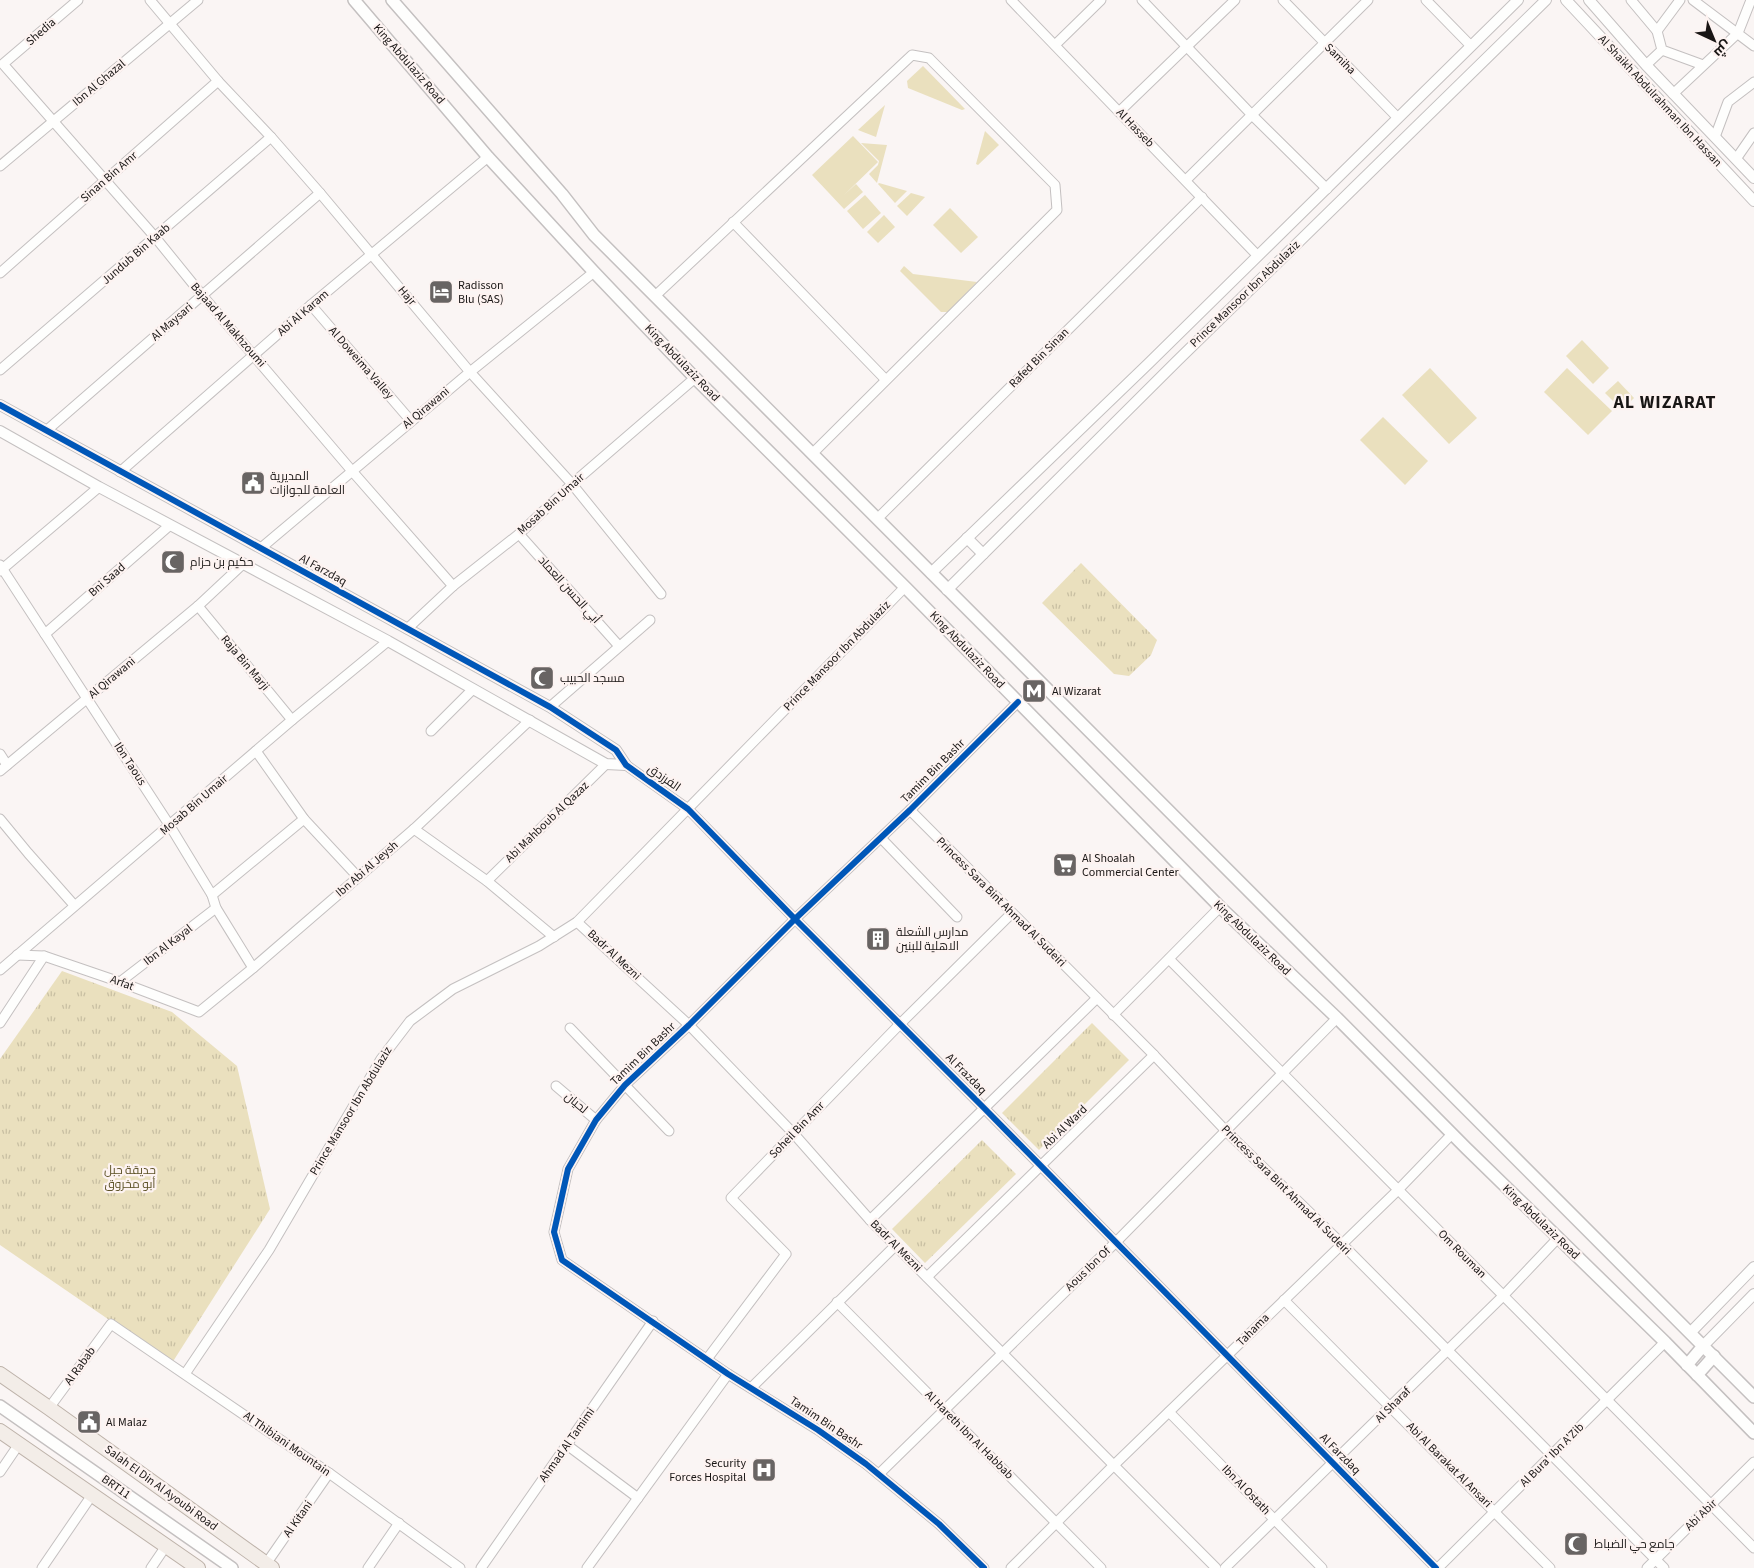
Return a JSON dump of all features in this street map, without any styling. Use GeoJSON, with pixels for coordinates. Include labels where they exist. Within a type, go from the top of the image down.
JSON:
{"type":"FeatureCollection","features":[{"type":"Feature","properties":{"kind":"main road","name":"King Abdulaziz Road"},"geometry":{"type":"LineString","coordinates":[[354,0],[488,157],[695,378],[905,587],[1220,907],[1337,1018],[1452,1134],[1665,1342],[1754,1433]]}},
{"type":"Feature","properties":{"kind":"main road"},"geometry":{"type":"LineString","coordinates":[[392,0],[562,194],[594,235],[1754,1396]]}},
{"type":"Feature","properties":{"kind":"main road"},"geometry":{"type":"LineString","coordinates":[[1687,1365],[1703,1346]]}},
{"type":"Feature","properties":{"kind":"main road"},"geometry":{"type":"LineString","coordinates":[[1697,1375],[1714,1356]]}},
{"type":"Feature","properties":{"kind":"main road","name":"Salah El Din Al Ayoubi Road"},"geometry":{"type":"LineString","coordinates":[[0,1374],[269,1566]]}},
{"type":"Feature","properties":{"kind":"main road","name":"BRT11"},"geometry":{"type":"LineString","coordinates":[[0,1406],[232,1568]]}},
{"type":"Feature","properties":{"kind":"main road"},"geometry":{"type":"LineString","coordinates":[[0,1431],[198,1568]]}},
{"type":"Feature","properties":{"kind":"street","name":"Shedia"},"geometry":{"type":"LineString","coordinates":[[3,64],[78,0]]}},
{"type":"Feature","properties":{"kind":"street","name":"Hajr"},"geometry":{"type":"LineString","coordinates":[[150,0],[218,81],[320,193],[470,372],[572,484],[661,594]]}},
{"type":"Feature","properties":{"kind":"street","name":"Ibn Al Ghazal"},"geometry":{"type":"LineString","coordinates":[[0,166],[198,0]]}},
{"type":"Feature","properties":{"kind":"street","name":"Al Hasseb"},"geometry":{"type":"LineString","coordinates":[[1011,0],[1258,256]]}},
{"type":"Feature","properties":{"kind":"street"},"geometry":{"type":"LineString","coordinates":[[1055,45],[1102,0]]}},
{"type":"Feature","properties":{"kind":"street"},"geometry":{"type":"LineString","coordinates":[[1142,0],[1252,115],[1327,189]]}},
{"type":"Feature","properties":{"kind":"street"},"geometry":{"type":"LineString","coordinates":[[1119,112],[1235,0]]}},
{"type":"Feature","properties":{"kind":"street","name":"Samiha"},"geometry":{"type":"LineString","coordinates":[[1283,0],[1398,118]]}},
{"type":"Feature","properties":{"kind":"street"},"geometry":{"type":"LineString","coordinates":[[1186,180],[1368,0]]}},
{"type":"Feature","properties":{"kind":"street"},"geometry":{"type":"LineString","coordinates":[[1426,0],[1471,46]]}},
{"type":"Feature","properties":{"kind":"street","name":"Prince Mansoor Ibn Abdulaziz"},"geometry":{"type":"LineString","coordinates":[[931,573],[1327,189],[1518,0]]}},
{"type":"Feature","properties":{"kind":"street","name":"Prince Mansoor Ibn Abdulaziz"},"geometry":{"type":"LineString","coordinates":[[947,590],[1177,360],[1546,0]]}},
{"type":"Feature","properties":{"kind":"street","name":"Al Shaikh Abdulrahman Ibn Hassan"},"geometry":{"type":"LineString","coordinates":[[1566,0],[1754,201]]}},
{"type":"Feature","properties":{"kind":"street","name":"Al Shaikh Abdulrahman Ibn Hassan"},"geometry":{"type":"LineString","coordinates":[[1589,0],[1646,66],[1754,178]]}},
{"type":"Feature","properties":{"kind":"street"},"geometry":{"type":"LineString","coordinates":[[1630,0],[1657,30],[1662,50]]}},
{"type":"Feature","properties":{"kind":"street"},"geometry":{"type":"LineString","coordinates":[[1657,30],[1680,0]]}},
{"type":"Feature","properties":{"kind":"street"},"geometry":{"type":"LineString","coordinates":[[1693,0],[1754,46]]}},
{"type":"Feature","properties":{"kind":"street"},"geometry":{"type":"LineString","coordinates":[[1673,94],[1738,33],[1751,2]]}},
{"type":"Feature","properties":{"kind":"street"},"geometry":{"type":"LineString","coordinates":[[1646,66],[1662,50]]}},
{"type":"Feature","properties":{"kind":"street"},"geometry":{"type":"LineString","coordinates":[[1662,50],[1703,65]]}},
{"type":"Feature","properties":{"kind":"street"},"geometry":{"type":"LineString","coordinates":[[655,296],[912,55],[929,58],[1055,185],[1056,210],[812,454]]}},
{"type":"Feature","properties":{"kind":"street","name":"Bajaad Al Makhzoumi"},"geometry":{"type":"LineString","coordinates":[[3,64],[105,180],[352,471],[453,586]]}},
{"type":"Feature","properties":{"kind":"street","name":"Sinan Bin Amr"},"geometry":{"type":"LineString","coordinates":[[0,272],[218,81]]}},
{"type":"Feature","properties":{"kind":"street"},"geometry":{"type":"LineString","coordinates":[[1715,137],[1728,102],[1750,89],[1754,82]]}},
{"type":"Feature","properties":{"kind":"street"},"geometry":{"type":"LineString","coordinates":[[1736,159],[1754,133]]}},
{"type":"Feature","properties":{"kind":"street","name":"Jundub Bin Kaab"},"geometry":{"type":"LineString","coordinates":[[0,370],[271,137]]}},
{"type":"Feature","properties":{"kind":"street","name":"Abi Al Karam"},"geometry":{"type":"LineString","coordinates":[[120,472],[371,253],[488,157]]}},
{"type":"Feature","properties":{"kind":"street","name":"Al Maysari"},"geometry":{"type":"LineString","coordinates":[[46,431],[320,193]]}},
{"type":"Feature","properties":{"kind":"street","name":"Rafed Bin Sinan"},"geometry":{"type":"LineString","coordinates":[[877,519],[1202,197]]}},
{"type":"Feature","properties":{"kind":"street"},"geometry":{"type":"LineString","coordinates":[[733,222],[886,379]]}},
{"type":"Feature","properties":{"kind":"street","name":"Al Qirawani"},"geometry":{"type":"LineString","coordinates":[[261,548],[470,372],[594,272]]}},
{"type":"Feature","properties":{"kind":"street","name":"Al Doweima Valley"},"geometry":{"type":"LineString","coordinates":[[311,305],[411,421]]}},
{"type":"Feature","properties":{"kind":"street","name":"Mosab Bin Umair"},"geometry":{"type":"LineString","coordinates":[[407,630],[453,586],[519,534],[572,484],[695,378]]}},
{"type":"Feature","properties":{"kind":"street","name":"Al Farzdaq"},"geometry":{"type":"LineString","coordinates":[[0,405],[550,708],[616,750],[626,765]]}},
{"type":"Feature","properties":{"kind":"street"},"geometry":{"type":"LineString","coordinates":[[0,431],[99,487],[388,641],[606,764],[626,765]]}},
{"type":"Feature","properties":{"kind":"street"},"geometry":{"type":"LineString","coordinates":[[1,568],[99,487]]}},
{"type":"Feature","properties":{"kind":"street","name":"Bni Saad"},"geometry":{"type":"LineString","coordinates":[[45,634],[170,525]]}},
{"type":"Feature","properties":{"kind":"street","name":"أبي الحسن العماد"},"geometry":{"type":"LineString","coordinates":[[519,534],[619,646]]}},
{"type":"Feature","properties":{"kind":"street"},"geometry":{"type":"LineString","coordinates":[[967,538],[983,554]]}},
{"type":"Feature","properties":{"kind":"street","name":"Al Qirawani"},"geometry":{"type":"LineString","coordinates":[[4,768],[198,606],[244,564]]}},
{"type":"Feature","properties":{"kind":"street","name":"Ibn Taous"},"geometry":{"type":"LineString","coordinates":[[1,568],[170,826],[212,895],[216,908],[253,968]]}},
{"type":"Feature","properties":{"kind":"street","name":"Prince Mansoor Ibn Abdulaziz"},"geometry":{"type":"LineString","coordinates":[[185,1374],[269,1250],[381,1059],[410,1020],[453,989],[539,946],[577,922],[905,587]]}},
{"type":"Feature","properties":{"kind":"street","name":"Raja Bin Marji"},"geometry":{"type":"LineString","coordinates":[[198,606],[292,720]]}},
{"type":"Feature","properties":{"kind":"street"},"geometry":{"type":"LineString","coordinates":[[550,708],[650,620]]}},
{"type":"Feature","properties":{"kind":"street","name":"Mosab Bin Umair"},"geometry":{"type":"LineString","coordinates":[[0,970],[292,720],[388,641]]}},
{"type":"Feature","properties":{"kind":"street"},"geometry":{"type":"LineString","coordinates":[[432,730],[473,689]]}},
{"type":"Feature","properties":{"kind":"street","name":"Tamim Bin Bashr"},"geometry":{"type":"LineString","coordinates":[[984,1568],[939,1524],[879,1474],[818,1430],[728,1374],[562,1260],[554,1232],[568,1169],[596,1120],[625,1085],[689,1026],[795,919],[910,810],[1018,702]]}},
{"type":"Feature","properties":{"kind":"street","name":"Ibn Abi Al Jeysh"},"geometry":{"type":"LineString","coordinates":[[199,1012],[358,878],[530,720]]}},
{"type":"Feature","properties":{"kind":"street"},"geometry":{"type":"LineString","coordinates":[[256,751],[304,819],[358,878]]}},
{"type":"Feature","properties":{"kind":"street"},"geometry":{"type":"LineString","coordinates":[[0,754],[4,768]]}},
{"type":"Feature","properties":{"kind":"street","name":"Abi Mahboub Al Qazaz"},"geometry":{"type":"LineString","coordinates":[[487,881],[606,764]]}},
{"type":"Feature","properties":{"kind":"street","name":"الفرزدق"},"geometry":{"type":"LineString","coordinates":[[626,765],[688,809]]}},
{"type":"Feature","properties":{"kind":"street","name":"Al Frazdaq"},"geometry":{"type":"LineString","coordinates":[[688,809],[1227,1356]]}},
{"type":"Feature","properties":{"kind":"street","name":"Princess Sara Bint Ahmad Al Sudeiri"},"geometry":{"type":"LineString","coordinates":[[910,810],[1154,1055],[1226,1131],[1342,1244],[1664,1568]]}},
{"type":"Feature","properties":{"kind":"street"},"geometry":{"type":"LineString","coordinates":[[0,819],[74,906]]}},
{"type":"Feature","properties":{"kind":"street"},"geometry":{"type":"LineString","coordinates":[[212,895],[304,819]]}},
{"type":"Feature","properties":{"kind":"street"},"geometry":{"type":"LineString","coordinates":[[414,828],[487,881],[554,937]]}},
{"type":"Feature","properties":{"kind":"street"},"geometry":{"type":"LineString","coordinates":[[881,838],[957,917]]}},
{"type":"Feature","properties":{"kind":"street"},"geometry":{"type":"LineString","coordinates":[[1113,1015],[1220,907]]}},
{"type":"Feature","properties":{"kind":"street","name":"Ibn Al Kayal"},"geometry":{"type":"LineString","coordinates":[[120,982],[216,908]]}},
{"type":"Feature","properties":{"kind":"street","name":"Soheil Bin Amr"},"geometry":{"type":"LineString","coordinates":[[707,1359],[786,1254],[731,1198],[900,1024],[1012,913]]}},
{"type":"Feature","properties":{"kind":"street","name":"Badr Al Mezni"},"geometry":{"type":"LineString","coordinates":[[577,922],[689,1026],[794,1134],[895,1246],[1216,1568]]}},
{"type":"Feature","properties":{"kind":"street","name":"Arfat"},"geometry":{"type":"LineString","coordinates":[[17,954],[44,956],[199,1012]]}},
{"type":"Feature","properties":{"kind":"street"},"geometry":{"type":"LineString","coordinates":[[0,1023],[44,956]]}},
{"type":"Feature","properties":{"kind":"street","name":"Om Rouman"},"geometry":{"type":"LineString","coordinates":[[1169,959],[1754,1548]]}},
{"type":"Feature","properties":{"kind":"street"},"geometry":{"type":"LineString","coordinates":[[870,1220],[1097,998]]}},
{"type":"Feature","properties":{"kind":"street","name":"Aous Ibn Of"},"geometry":{"type":"LineString","coordinates":[[879,1474],[1116,1242],[1337,1018]]}},
{"type":"Feature","properties":{"kind":"street"},"geometry":{"type":"LineString","coordinates":[[570,1028],[669,1131]]}},
{"type":"Feature","properties":{"kind":"street","name":"Abi Al Ward"},"geometry":{"type":"LineString","coordinates":[[927,1278],[1154,1055]]}},
{"type":"Feature","properties":{"kind":"street","name":"لحيان"},"geometry":{"type":"LineString","coordinates":[[556,1086],[596,1120]]}},
{"type":"Feature","properties":{"kind":"street","name":"Tahama"},"geometry":{"type":"LineString","coordinates":[[1011,1568],[1113,1466],[1398,1190],[1452,1134]]}},
{"type":"Feature","properties":{"kind":"street","name":"Al Sharaf"},"geometry":{"type":"LineString","coordinates":[[1226,1568],[1334,1464],[1503,1296],[1558,1238]]}},
{"type":"Feature","properties":{"kind":"street"},"geometry":{"type":"LineString","coordinates":[[751,1388],[895,1246]]}},
{"type":"Feature","properties":{"kind":"street"},"geometry":{"type":"LineString","coordinates":[[1690,1333],[1754,1267]]}},
{"type":"Feature","properties":{"kind":"street"},"geometry":{"type":"LineString","coordinates":[[1703,1346],[1754,1294]]}},
{"type":"Feature","properties":{"kind":"street","name":"Abi Al Barakat Al Ansari"},"geometry":{"type":"LineString","coordinates":[[1284,1300],[1550,1568]]}},
{"type":"Feature","properties":{"kind":"street","name":"Al Hareth Ibn Al Habbab"},"geometry":{"type":"LineString","coordinates":[[837,1302],[1102,1568]]}},
{"type":"Feature","properties":{"kind":"street","name":"Ahmad Al Tamimi"},"geometry":{"type":"LineString","coordinates":[[481,1568],[653,1321]]}},
{"type":"Feature","properties":{"kind":"street","name":"Al Thibiani Mountain"},"geometry":{"type":"LineString","coordinates":[[111,1324],[329,1473],[460,1568]]}},
{"type":"Feature","properties":{"kind":"street","name":"Al Rabab"},"geometry":{"type":"LineString","coordinates":[[49,1408],[111,1324]]}},
{"type":"Feature","properties":{"kind":"street","name":"Al Bura' Ibn A'Zib"},"geometry":{"type":"LineString","coordinates":[[1437,1568],[1665,1342]]}},
{"type":"Feature","properties":{"kind":"street","name":"Al Farzdaq"},"geometry":{"type":"LineString","coordinates":[[1227,1356],[1437,1568]]}},
{"type":"Feature","properties":{"kind":"street"},"geometry":{"type":"LineString","coordinates":[[588,1568],[728,1374]]}},
{"type":"Feature","properties":{"kind":"street","name":"Ibn Al Ostath"},"geometry":{"type":"LineString","coordinates":[[1170,1412],[1322,1568]]}},
{"type":"Feature","properties":{"kind":"street"},"geometry":{"type":"LineString","coordinates":[[0,1472],[19,1444]]}},
{"type":"Feature","properties":{"kind":"street"},"geometry":{"type":"LineString","coordinates":[[566,1445],[638,1498]]}},
{"type":"Feature","properties":{"kind":"street","name":"Abi Abir"},"geometry":{"type":"LineString","coordinates":[[1647,1568],[1754,1462]]}},
{"type":"Feature","properties":{"kind":"street","name":"Al Kitani"},"geometry":{"type":"LineString","coordinates":[[269,1566],[329,1473]]}},
{"type":"Feature","properties":{"kind":"street"},"geometry":{"type":"LineString","coordinates":[[42,1568],[92,1495]]}},
{"type":"Feature","properties":{"kind":"street"},"geometry":{"type":"LineString","coordinates":[[368,1568],[399,1523]]}},
{"type":"Feature","properties":{"kind":"street"},"geometry":{"type":"LineString","coordinates":[[151,1568],[166,1546]]}},
{"type":"Feature","properties":{"kind":"green space"},"geometry":{"type":"Polygon","coordinates":[[[923,66],[965,109],[962,110],[908,88],[907,81],[923,66]]]}},
{"type":"Feature","properties":{"kind":"green space"},"geometry":{"type":"Polygon","coordinates":[[[885,105],[876,137],[858,130],[885,105]]]}},
{"type":"Feature","properties":{"kind":"green space"},"geometry":{"type":"Polygon","coordinates":[[[985,131],[999,145],[978,165],[976,164],[985,131]]]}},
{"type":"Feature","properties":{"kind":"green space"},"geometry":{"type":"Polygon","coordinates":[[[853,136],[878,162],[844,195],[856,184],[863,192],[844,209],[812,175],[853,136]]]}},
{"type":"Feature","properties":{"kind":"green space"},"geometry":{"type":"Polygon","coordinates":[[[861,143],[887,145],[877,183],[869,174],[878,165],[879,161],[861,143]]]}},
{"type":"Feature","properties":{"kind":"green space"},"geometry":{"type":"Polygon","coordinates":[[[879,183],[907,191],[895,203],[879,183]]]}},
{"type":"Feature","properties":{"kind":"green space"},"geometry":{"type":"Polygon","coordinates":[[[911,193],[925,197],[907,216],[897,206],[911,193]]]}},
{"type":"Feature","properties":{"kind":"green space"},"geometry":{"type":"Polygon","coordinates":[[[865,195],[881,213],[863,229],[847,211],[865,195]]]}},
{"type":"Feature","properties":{"kind":"green space"},"geometry":{"type":"Polygon","coordinates":[[[950,208],[978,237],[961,253],[933,225],[950,208]]]}},
{"type":"Feature","properties":{"kind":"green space"},"geometry":{"type":"Polygon","coordinates":[[[884,215],[895,227],[878,243],[867,232],[884,215]]]}},
{"type":"Feature","properties":{"kind":"green space"},"geometry":{"type":"Polygon","coordinates":[[[904,266],[913,274],[977,282],[948,312],[941,312],[900,271],[904,266]]]}},
{"type":"Feature","properties":{"kind":"green space"},"geometry":{"type":"Polygon","coordinates":[[[1582,340],[1609,368],[1593,384],[1566,356],[1582,340]]]}},
{"type":"Feature","properties":{"kind":"green space"},"geometry":{"type":"Polygon","coordinates":[[[1430,368],[1477,418],[1449,444],[1402,395],[1430,368]]]}},
{"type":"Feature","properties":{"kind":"green space"},"geometry":{"type":"Polygon","coordinates":[[[1567,368],[1612,411],[1588,435],[1544,392],[1567,368]]]}},
{"type":"Feature","properties":{"kind":"green space"},"geometry":{"type":"Polygon","coordinates":[[[1618,381],[1634,398],[1622,410],[1605,393],[1618,381]]]}},
{"type":"Feature","properties":{"kind":"green space"},"geometry":{"type":"Polygon","coordinates":[[[1383,417],[1428,461],[1405,485],[1360,440],[1383,417]]]}},
{"type":"Feature","properties":{"kind":"green space"},"geometry":{"type":"Polygon","coordinates":[[[1081,563],[1157,640],[1151,655],[1129,676],[1114,674],[1042,603],[1081,563]]]}},
{"type":"Feature","properties":{"kind":"green space","name":"حديقة جبل أبو مخروق"},"geometry":{"type":"Polygon","coordinates":[[[62,971],[172,1012],[237,1066],[270,1209],[172,1363],[0,1245],[0,1059],[62,971]]]}},
{"type":"Feature","properties":{"kind":"green space"},"geometry":{"type":"Polygon","coordinates":[[[1092,1023],[1129,1060],[1039,1150],[1002,1113],[1092,1023]]]}},
{"type":"Feature","properties":{"kind":"green space"},"geometry":{"type":"Polygon","coordinates":[[[982,1140],[1016,1174],[925,1263],[892,1229],[982,1140]]]}},
{"type":"Feature","properties":{"kind":"cycle path"},"geometry":{"type":"LineString","coordinates":[[0,405],[550,707],[616,750],[626,765],[688,809],[1436,1568]]}},
{"type":"Feature","properties":{"kind":"cycle path"},"geometry":{"type":"LineString","coordinates":[[984,1568],[939,1524],[866,1464],[818,1430],[728,1374],[562,1260],[554,1232],[568,1169],[596,1120],[625,1085],[910,810],[1018,702]]}},
{"type":"Feature","properties":{"kind":"place","name":"Radisson Blu (SAS)"},"geometry":{"type":"Point","coordinates":[441,292]}},
{"type":"Feature","properties":{"kind":"place","name":"المديرية العامة للجوازات"},"geometry":{"type":"Point","coordinates":[253,483]}},
{"type":"Feature","properties":{"kind":"place","name":"حكيم بن حزام"},"geometry":{"type":"Point","coordinates":[173,562]}},
{"type":"Feature","properties":{"kind":"place","name":"مسجد الحبيب"},"geometry":{"type":"Point","coordinates":[542,678]}},
{"type":"Feature","properties":{"kind":"place","name":"Al Wizarat"},"geometry":{"type":"Point","coordinates":[1034,691]}},
{"type":"Feature","properties":{"kind":"place","name":"Al Shoalah Commercial Center"},"geometry":{"type":"Point","coordinates":[1065,865]}},
{"type":"Feature","properties":{"kind":"place","name":"مدارس الشعلة الاهلية للبنين"},"geometry":{"type":"Point","coordinates":[878,939]}},
{"type":"Feature","properties":{"kind":"place","name":"Al Malaz"},"geometry":{"type":"Point","coordinates":[89,1422]}},
{"type":"Feature","properties":{"kind":"place","name":"Security Forces Hospital"},"geometry":{"type":"Point","coordinates":[764,1470]}},
{"type":"Feature","properties":{"kind":"place","name":"جامع حي الضباط"},"geometry":{"type":"Point","coordinates":[1576,1544]}},
{"type":"Feature","properties":{"kind":"district","name":"AL WIZARAT"},"geometry":{"type":"Point","coordinates":[1665,402]}}]}
